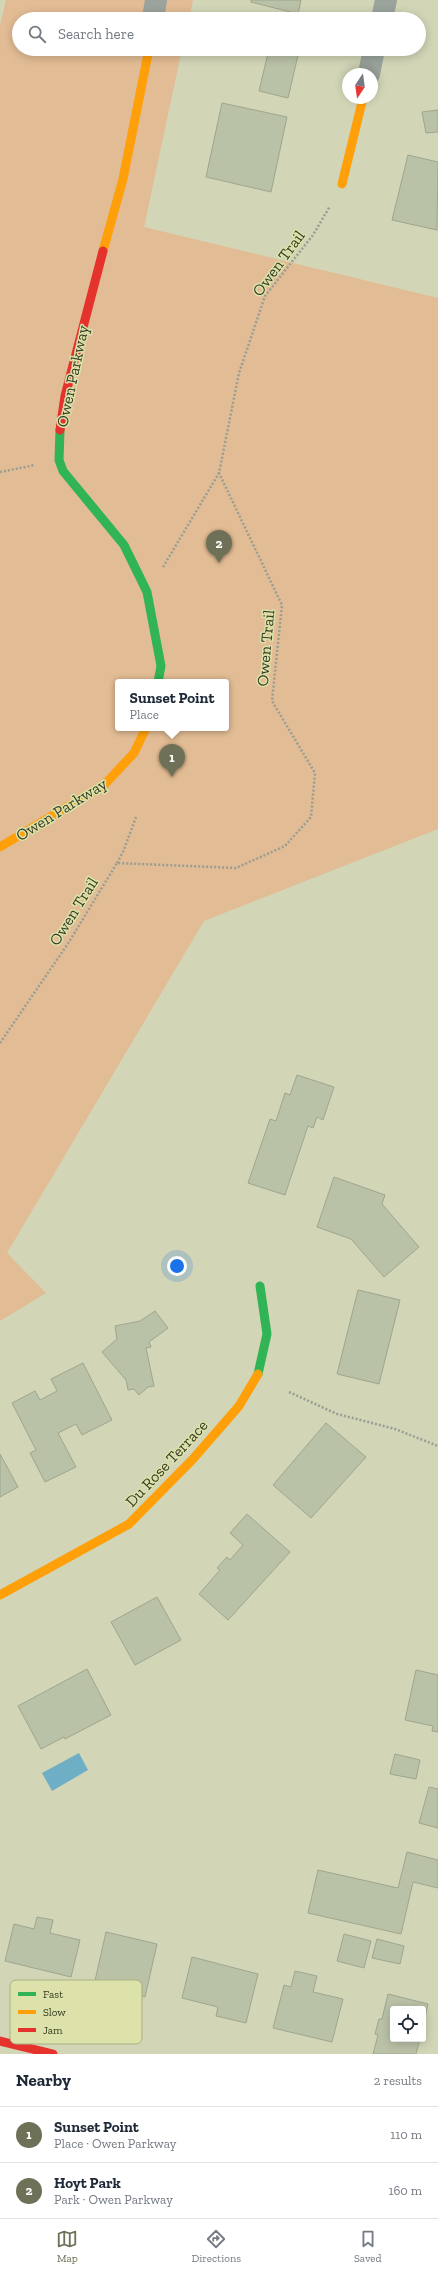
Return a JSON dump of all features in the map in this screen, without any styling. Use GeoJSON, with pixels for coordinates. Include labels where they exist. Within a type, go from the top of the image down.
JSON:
{"type":"FeatureCollection","features":[{"type":"Feature","properties":{"kind":"street"},"geometry":{"type":"LineString","coordinates":[[154,12],[156,0]]}},
{"type":"Feature","properties":{"kind":"street"},"geometry":{"type":"LineString","coordinates":[[383,12],[386,0]]}},
{"type":"Feature","properties":{"kind":"street","name":"Owen Parkway"},"geometry":{"type":"LineString","coordinates":[[149,56],[123,179],[80,334],[65,396],[58,442],[59,460],[63,471],[124,544],[147,592],[161,666],[159,679]]}},
{"type":"Feature","properties":{"kind":"street"},"geometry":{"type":"LineString","coordinates":[[369,68],[372,56]]}},
{"type":"Feature","properties":{"kind":"street"},"geometry":{"type":"LineString","coordinates":[[342,184],[362,104]]}},
{"type":"Feature","properties":{"kind":"street","name":"Owen Parkway"},"geometry":{"type":"LineString","coordinates":[[0,847],[105,784],[134,753],[145,731]]}},
{"type":"Feature","properties":{"kind":"street","name":"Du Rose Terrace"},"geometry":{"type":"LineString","coordinates":[[0,1596],[129,1524],[193,1459],[239,1406],[259,1371],[267,1334],[260,1286]]}},
{"type":"Feature","properties":{"kind":"street"},"geometry":{"type":"LineString","coordinates":[[0,2041],[10,2043]]}},
{"type":"Feature","properties":{"kind":"street"},"geometry":{"type":"LineString","coordinates":[[12,2044],[53,2054]]}},
{"type":"Feature","properties":{"kind":"path","name":"Owen Trail"},"geometry":{"type":"LineString","coordinates":[[0,1043],[69,942],[117,863],[236,868],[285,846],[311,817],[315,773],[272,701],[282,605],[219,473],[239,373],[265,296],[313,235],[342,184]]}},
{"type":"Feature","properties":{"kind":"path"},"geometry":{"type":"LineString","coordinates":[[0,472],[59,460]]}},
{"type":"Feature","properties":{"kind":"path"},"geometry":{"type":"LineString","coordinates":[[147,592],[219,473]]}},
{"type":"Feature","properties":{"kind":"path"},"geometry":{"type":"LineString","coordinates":[[117,863],[123,852],[136,816]]}},
{"type":"Feature","properties":{"kind":"path"},"geometry":{"type":"LineString","coordinates":[[289,1392],[337,1414],[395,1429],[438,1446]]}},
{"type":"Feature","properties":{"kind":"shaded area"},"geometry":{"type":"Polygon","coordinates":[[[6,0],[193,0],[190,12],[12,12],[12,56],[181,56],[144,227],[438,298],[438,829],[204,921],[7,1253],[46,1293],[0,1321],[0,25],[6,0]]]}},
{"type":"Feature","properties":{"kind":"water"},"geometry":{"type":"Polygon","coordinates":[[[79,1753],[88,1770],[52,1791],[42,1773],[79,1753]]]}},
{"type":"Feature","properties":{"kind":"building"},"geometry":{"type":"Polygon","coordinates":[[[251,0],[301,0],[298,12],[290,12],[251,2],[251,0]]]}},
{"type":"Feature","properties":{"kind":"building"},"geometry":{"type":"Polygon","coordinates":[[[267,56],[298,56],[288,98],[259,91],[267,56]]]}},
{"type":"Feature","properties":{"kind":"building"},"geometry":{"type":"Polygon","coordinates":[[[222,103],[287,117],[271,192],[206,177],[222,103]]]}},
{"type":"Feature","properties":{"kind":"building"},"geometry":{"type":"Polygon","coordinates":[[[438,110],[438,132],[426,133],[422,112],[438,110]]]}},
{"type":"Feature","properties":{"kind":"building"},"geometry":{"type":"Polygon","coordinates":[[[408,155],[438,162],[437,230],[392,220],[408,155]]]}},
{"type":"Feature","properties":{"kind":"building"},"geometry":{"type":"Polygon","coordinates":[[[297,1075],[334,1087],[323,1120],[317,1117],[313,1128],[308,1126],[285,1195],[248,1183],[270,1119],[276,1121],[285,1093],[290,1095],[297,1075]]]}},
{"type":"Feature","properties":{"kind":"building"},"geometry":{"type":"Polygon","coordinates":[[[334,1177],[385,1195],[382,1204],[419,1247],[384,1277],[351,1239],[317,1227],[334,1177]]]}},
{"type":"Feature","properties":{"kind":"building"},"geometry":{"type":"Polygon","coordinates":[[[358,1290],[400,1300],[379,1384],[337,1374],[358,1290]]]}},
{"type":"Feature","properties":{"kind":"building"},"geometry":{"type":"Polygon","coordinates":[[[155,1311],[168,1328],[149,1342],[151,1347],[146,1348],[154,1386],[148,1387],[139,1395],[134,1389],[128,1390],[126,1380],[102,1352],[117,1339],[115,1326],[140,1321],[155,1311]]]}},
{"type":"Feature","properties":{"kind":"building"},"geometry":{"type":"Polygon","coordinates":[[[83,1363],[112,1420],[82,1435],[76,1424],[58,1433],[76,1467],[45,1482],[30,1453],[36,1450],[12,1403],[35,1391],[40,1400],[57,1391],[51,1379],[83,1363]]]}},
{"type":"Feature","properties":{"kind":"building"},"geometry":{"type":"Polygon","coordinates":[[[326,1423],[366,1457],[311,1518],[273,1485],[326,1423]]]}},
{"type":"Feature","properties":{"kind":"building"},"geometry":{"type":"Polygon","coordinates":[[[0,1454],[18,1487],[0,1497],[0,1454]]]}},
{"type":"Feature","properties":{"kind":"building"},"geometry":{"type":"Polygon","coordinates":[[[247,1514],[290,1552],[228,1620],[199,1594],[220,1570],[217,1568],[227,1557],[230,1560],[243,1545],[230,1533],[247,1514]]]}},
{"type":"Feature","properties":{"kind":"building"},"geometry":{"type":"Polygon","coordinates":[[[157,1597],[181,1640],[135,1665],[111,1622],[157,1597]]]}},
{"type":"Feature","properties":{"kind":"building"},"geometry":{"type":"Polygon","coordinates":[[[87,1669],[111,1715],[65,1739],[64,1737],[41,1749],[18,1706],[87,1669]]]}},
{"type":"Feature","properties":{"kind":"building"},"geometry":{"type":"Polygon","coordinates":[[[416,1670],[438,1675],[438,1732],[432,1731],[433,1726],[405,1720],[416,1670]]]}},
{"type":"Feature","properties":{"kind":"building"},"geometry":{"type":"Polygon","coordinates":[[[395,1754],[420,1760],[416,1779],[390,1774],[395,1754]]]}},
{"type":"Feature","properties":{"kind":"building"},"geometry":{"type":"Polygon","coordinates":[[[429,1787],[438,1789],[438,1828],[419,1823],[429,1787]]]}},
{"type":"Feature","properties":{"kind":"building"},"geometry":{"type":"Polygon","coordinates":[[[407,1852],[438,1860],[438,1888],[413,1882],[401,1934],[308,1913],[318,1870],[398,1888],[407,1852]]]}},
{"type":"Feature","properties":{"kind":"building"},"geometry":{"type":"Polygon","coordinates":[[[37,1917],[53,1920],[50,1933],[80,1940],[71,1977],[5,1961],[14,1924],[34,1929],[37,1917]]]}},
{"type":"Feature","properties":{"kind":"building"},"geometry":{"type":"Polygon","coordinates":[[[106,1932],[157,1944],[145,1997],[142,1996],[142,1980],[95,1980],[106,1932]]]}},
{"type":"Feature","properties":{"kind":"building"},"geometry":{"type":"Polygon","coordinates":[[[344,1934],[371,1941],[364,1968],[337,1961],[344,1934]]]}},
{"type":"Feature","properties":{"kind":"building"},"geometry":{"type":"Polygon","coordinates":[[[377,1939],[404,1946],[400,1964],[372,1958],[377,1939]]]}},
{"type":"Feature","properties":{"kind":"building"},"geometry":{"type":"Polygon","coordinates":[[[192,1957],[258,1974],[246,2023],[216,2016],[218,2007],[182,1998],[192,1957]]]}},
{"type":"Feature","properties":{"kind":"building"},"geometry":{"type":"Polygon","coordinates":[[[295,1971],[317,1976],[313,1992],[343,1999],[332,2042],[273,2028],[284,1985],[291,1987],[295,1971]]]}},
{"type":"Feature","properties":{"kind":"building"},"geometry":{"type":"Polygon","coordinates":[[[388,1994],[428,2004],[426,2013],[426,2006],[390,2006],[390,2042],[419,2042],[416,2054],[373,2054],[378,2035],[375,2034],[379,2019],[382,2019],[388,1994]]]}},
{"type":"Feature","properties":{"kind":"traffic: fast"},"geometry":{"type":"LineString","coordinates":[[60,430],[59,460],[63,471],[124,545],[147,592],[161,666],[159,679]]}},
{"type":"Feature","properties":{"kind":"traffic: fast"},"geometry":{"type":"LineString","coordinates":[[258,1374],[267,1334],[260,1286]]}},
{"type":"Feature","properties":{"kind":"traffic: slow"},"geometry":{"type":"LineString","coordinates":[[103,251],[123,179],[148,56]]}},
{"type":"Feature","properties":{"kind":"traffic: slow"},"geometry":{"type":"LineString","coordinates":[[342,184],[362,104]]}},
{"type":"Feature","properties":{"kind":"traffic: slow"},"geometry":{"type":"LineString","coordinates":[[0,847],[105,784],[134,753],[145,731]]}},
{"type":"Feature","properties":{"kind":"traffic: slow"},"geometry":{"type":"LineString","coordinates":[[0,1595],[129,1524],[193,1459],[239,1406],[258,1374]]}},
{"type":"Feature","properties":{"kind":"traffic: jam"},"geometry":{"type":"LineString","coordinates":[[60,430],[65,396],[103,251]]}},
{"type":"Feature","properties":{"kind":"traffic: jam"},"geometry":{"type":"LineString","coordinates":[[0,2041],[10,2043]]}},
{"type":"Feature","properties":{"kind":"traffic: jam"},"geometry":{"type":"LineString","coordinates":[[12,2044],[53,2054]]}},
{"type":"Feature","properties":{"kind":"place","name":"Hoyt Park"},"geometry":{"type":"Point","coordinates":[219,563]}},
{"type":"Feature","properties":{"kind":"place","name":"Sunset Point"},"geometry":{"type":"Point","coordinates":[172,777]}}]}
